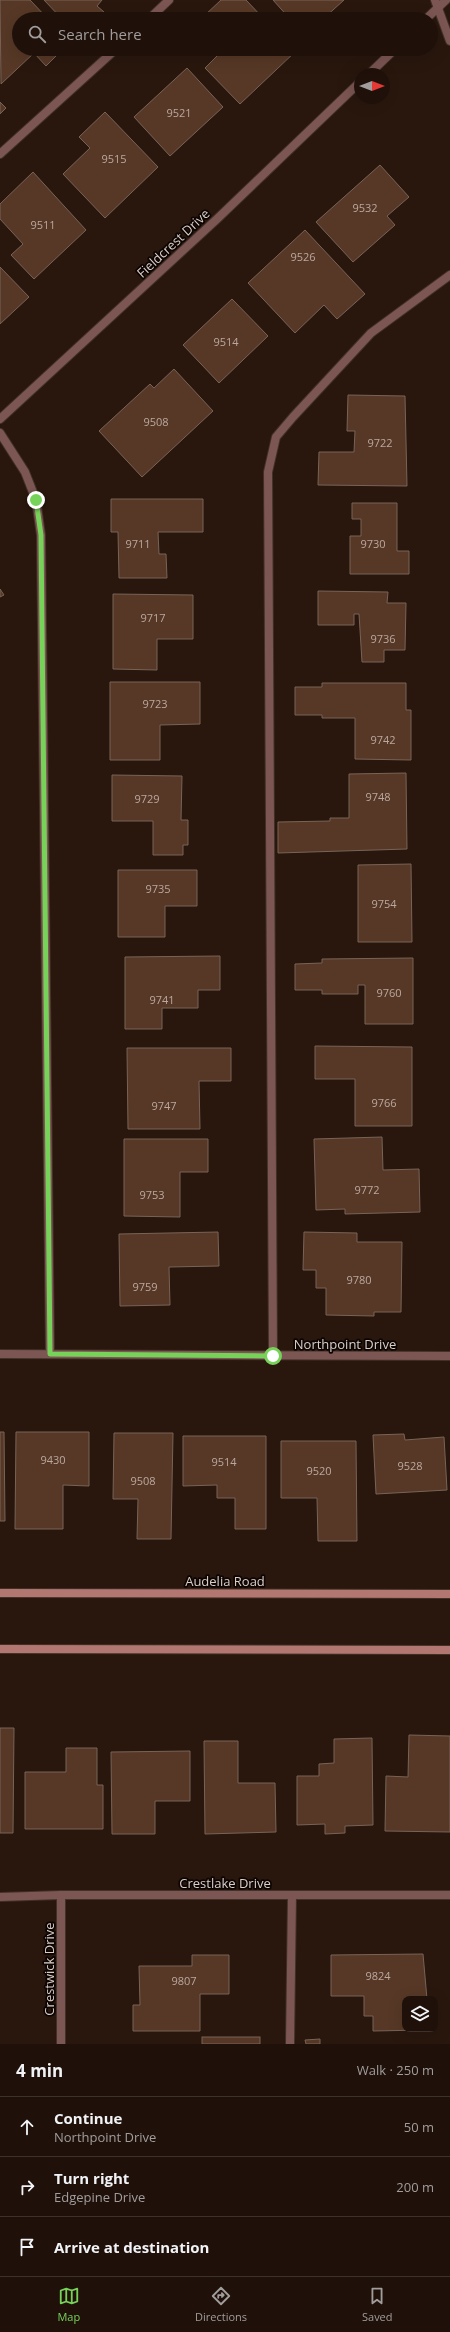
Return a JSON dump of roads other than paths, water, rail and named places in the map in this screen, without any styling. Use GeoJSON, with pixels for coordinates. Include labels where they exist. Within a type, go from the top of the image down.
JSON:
{"type":"FeatureCollection","features":[{"type":"Feature","properties":{"kind":"main road","name":"Audelia Road"},"geometry":{"type":"LineString","coordinates":[[0,1593],[450,1594]]}},
{"type":"Feature","properties":{"kind":"main road"},"geometry":{"type":"LineString","coordinates":[[0,1650],[450,1650]]}},
{"type":"Feature","properties":{"kind":"street"},"geometry":{"type":"LineString","coordinates":[[157,12],[169,0]]}},
{"type":"Feature","properties":{"kind":"street"},"geometry":{"type":"LineString","coordinates":[[446,0],[437,4],[450,41]]}},
{"type":"Feature","properties":{"kind":"street"},"geometry":{"type":"LineString","coordinates":[[0,154],[108,56]]}},
{"type":"Feature","properties":{"kind":"street"},"geometry":{"type":"LineString","coordinates":[[375,68],[388,56]]}},
{"type":"Feature","properties":{"kind":"street","name":"Fieldcrest Drive"},"geometry":{"type":"LineString","coordinates":[[0,419],[223,213],[354,88]]}},
{"type":"Feature","properties":{"kind":"street"},"geometry":{"type":"LineString","coordinates":[[273,1356],[268,472],[276,437],[293,417],[371,334],[450,275]]}},
{"type":"Feature","properties":{"kind":"street"},"geometry":{"type":"LineString","coordinates":[[0,432],[25,472],[36,500],[41,535],[50,1354]]}},
{"type":"Feature","properties":{"kind":"street","name":"Northpoint Drive"},"geometry":{"type":"LineString","coordinates":[[0,1354],[450,1356]]}},
{"type":"Feature","properties":{"kind":"street","name":"Crestlake Drive"},"geometry":{"type":"LineString","coordinates":[[0,1897],[60,1895],[450,1896]]}},
{"type":"Feature","properties":{"kind":"street","name":"Crestwick Drive"},"geometry":{"type":"LineString","coordinates":[[60,1895],[61,2044]]}},
{"type":"Feature","properties":{"kind":"street"},"geometry":{"type":"LineString","coordinates":[[290,2044],[292,1895]]}}]}
